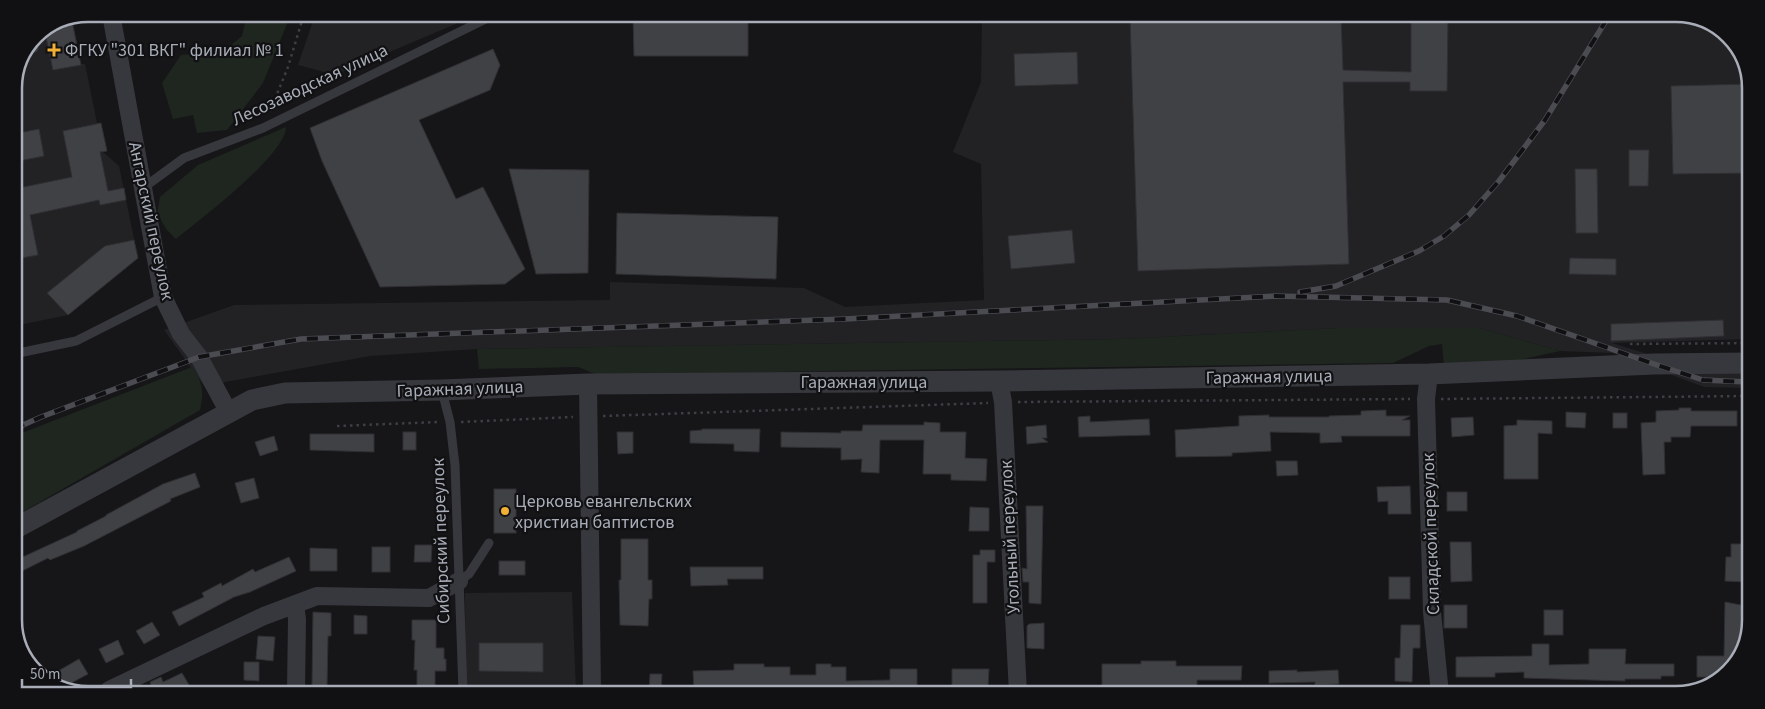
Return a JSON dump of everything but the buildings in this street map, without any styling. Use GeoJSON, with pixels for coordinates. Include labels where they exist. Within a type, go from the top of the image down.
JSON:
{"type":"FeatureCollection","features":[{"type":"Feature","properties":{"kind":"street","name":"Ангарский переулок"},"geometry":{"type":"LineString","coordinates":[[112,22],[163,297],[181,334],[199,357],[229,413]]}},
{"type":"Feature","properties":{"kind":"street","name":"Гаражная улица"},"geometry":{"type":"LineString","coordinates":[[23,524],[252,400],[285,393],[442,390],[588,384],[999,381],[1429,374],[1654,364],[1742,363]]}},
{"type":"Feature","properties":{"kind":"street","name":"Складской переулок"},"geometry":{"type":"LineString","coordinates":[[1429,374],[1426,399],[1432,612],[1439,686]]}},
{"type":"Feature","properties":{"kind":"street","name":"Угольный переулок"},"geometry":{"type":"LineString","coordinates":[[999,381],[1003,402],[1018,686]]}},
{"type":"Feature","properties":{"kind":"street"},"geometry":{"type":"LineString","coordinates":[[588,384],[592,686]]}},
{"type":"Feature","properties":{"kind":"street"},"geometry":{"type":"LineString","coordinates":[[117,686],[264,616],[317,596],[429,598],[459,581]]}},
{"type":"Feature","properties":{"kind":"street"},"geometry":{"type":"LineString","coordinates":[[295,605],[297,619],[296,686]]}},
{"type":"Feature","properties":{"kind":"lane","name":"Лесозаводская улица"},"geometry":{"type":"LineString","coordinates":[[143,188],[184,158],[263,128],[480,22]]}},
{"type":"Feature","properties":{"kind":"lane"},"geometry":{"type":"LineString","coordinates":[[23,352],[76,341],[163,297]]}},
{"type":"Feature","properties":{"kind":"lane","name":"Сибирский переулок"},"geometry":{"type":"LineString","coordinates":[[442,390],[450,422],[455,465],[463,686]]}},
{"type":"Feature","properties":{"kind":"lane"},"geometry":{"type":"LineString","coordinates":[[459,581],[469,574],[489,543]]}},
{"type":"Feature","properties":{"kind":"path"},"geometry":{"type":"LineString","coordinates":[[263,128],[288,67],[302,22]]}},
{"type":"Feature","properties":{"kind":"path"},"geometry":{"type":"LineString","coordinates":[[1630,344],[1742,343]]}},
{"type":"Feature","properties":{"kind":"path"},"geometry":{"type":"LineString","coordinates":[[337,426],[1003,402],[1742,396]]}},
{"type":"Feature","properties":{"kind":"shaded area"},"geometry":{"type":"Polygon","coordinates":[[[245,22],[288,22],[263,83],[227,130],[197,133],[193,115],[173,119],[162,83],[181,55],[224,51],[242,36],[245,22]]]}},
{"type":"Feature","properties":{"kind":"shaded area"},"geometry":{"type":"Polygon","coordinates":[[[313,22],[460,22],[335,75],[298,65],[313,22]]]}},
{"type":"Feature","properties":{"kind":"shaded area"},"geometry":{"type":"Polygon","coordinates":[[[982,22],[1676,22],[1702,28],[1717,36],[1726,45],[1736,60],[1741,76],[1742,339],[1612,343],[1706,372],[1742,373],[1742,388],[1704,387],[1612,353],[1560,351],[1479,328],[1338,328],[1122,339],[477,349],[370,356],[225,382],[207,390],[164,330],[234,305],[610,300],[610,282],[804,288],[845,307],[984,300],[981,164],[953,152],[981,82],[982,22]]]}},
{"type":"Feature","properties":{"kind":"shaded area"},"geometry":{"type":"Polygon","coordinates":[[[73,25],[80,64],[85,64],[97,123],[101,123],[107,151],[103,152],[119,166],[138,258],[68,315],[23,324],[23,85],[29,60],[36,48],[56,31],[73,25]]]}},
{"type":"Feature","properties":{"kind":"shaded area"},"geometry":{"type":"Polygon","coordinates":[[[286,127],[282,139],[272,154],[221,203],[176,239],[167,230],[157,214],[160,197],[198,165],[286,127]]]}},
{"type":"Feature","properties":{"kind":"shaded area"},"geometry":{"type":"Polygon","coordinates":[[[1338,328],[1479,328],[1560,351],[1515,361],[1444,366],[1442,344],[1429,346],[1393,363],[600,376],[578,367],[479,369],[477,349],[1122,339],[1338,328]]]}},
{"type":"Feature","properties":{"kind":"shaded area"},"geometry":{"type":"Polygon","coordinates":[[[192,367],[202,388],[200,410],[23,512],[23,433],[192,367]]]}},
{"type":"Feature","properties":{"kind":"shaded area"},"geometry":{"type":"Polygon","coordinates":[[[572,592],[576,686],[466,686],[465,593],[572,592]]]}},
{"type":"Feature","properties":{"kind":"railway"},"geometry":{"type":"LineString","coordinates":[[1300,292],[1336,286],[1419,251],[1444,236],[1469,215],[1499,181],[1545,120],[1605,22]]}},
{"type":"Feature","properties":{"kind":"railway"},"geometry":{"type":"LineString","coordinates":[[23,425],[199,357],[301,339],[845,319],[1275,296],[1447,300],[1517,316],[1703,380],[1742,382]]}},
{"type":"Feature","properties":{"kind":"place","name":"ФГКУ \"301 ВКГ\" филиал № 1"},"geometry":{"type":"Point","coordinates":[54,50]}},
{"type":"Feature","properties":{"kind":"place","name":"Церковь евангельских христиан баптистов"},"geometry":{"type":"Point","coordinates":[505,511]}}]}
